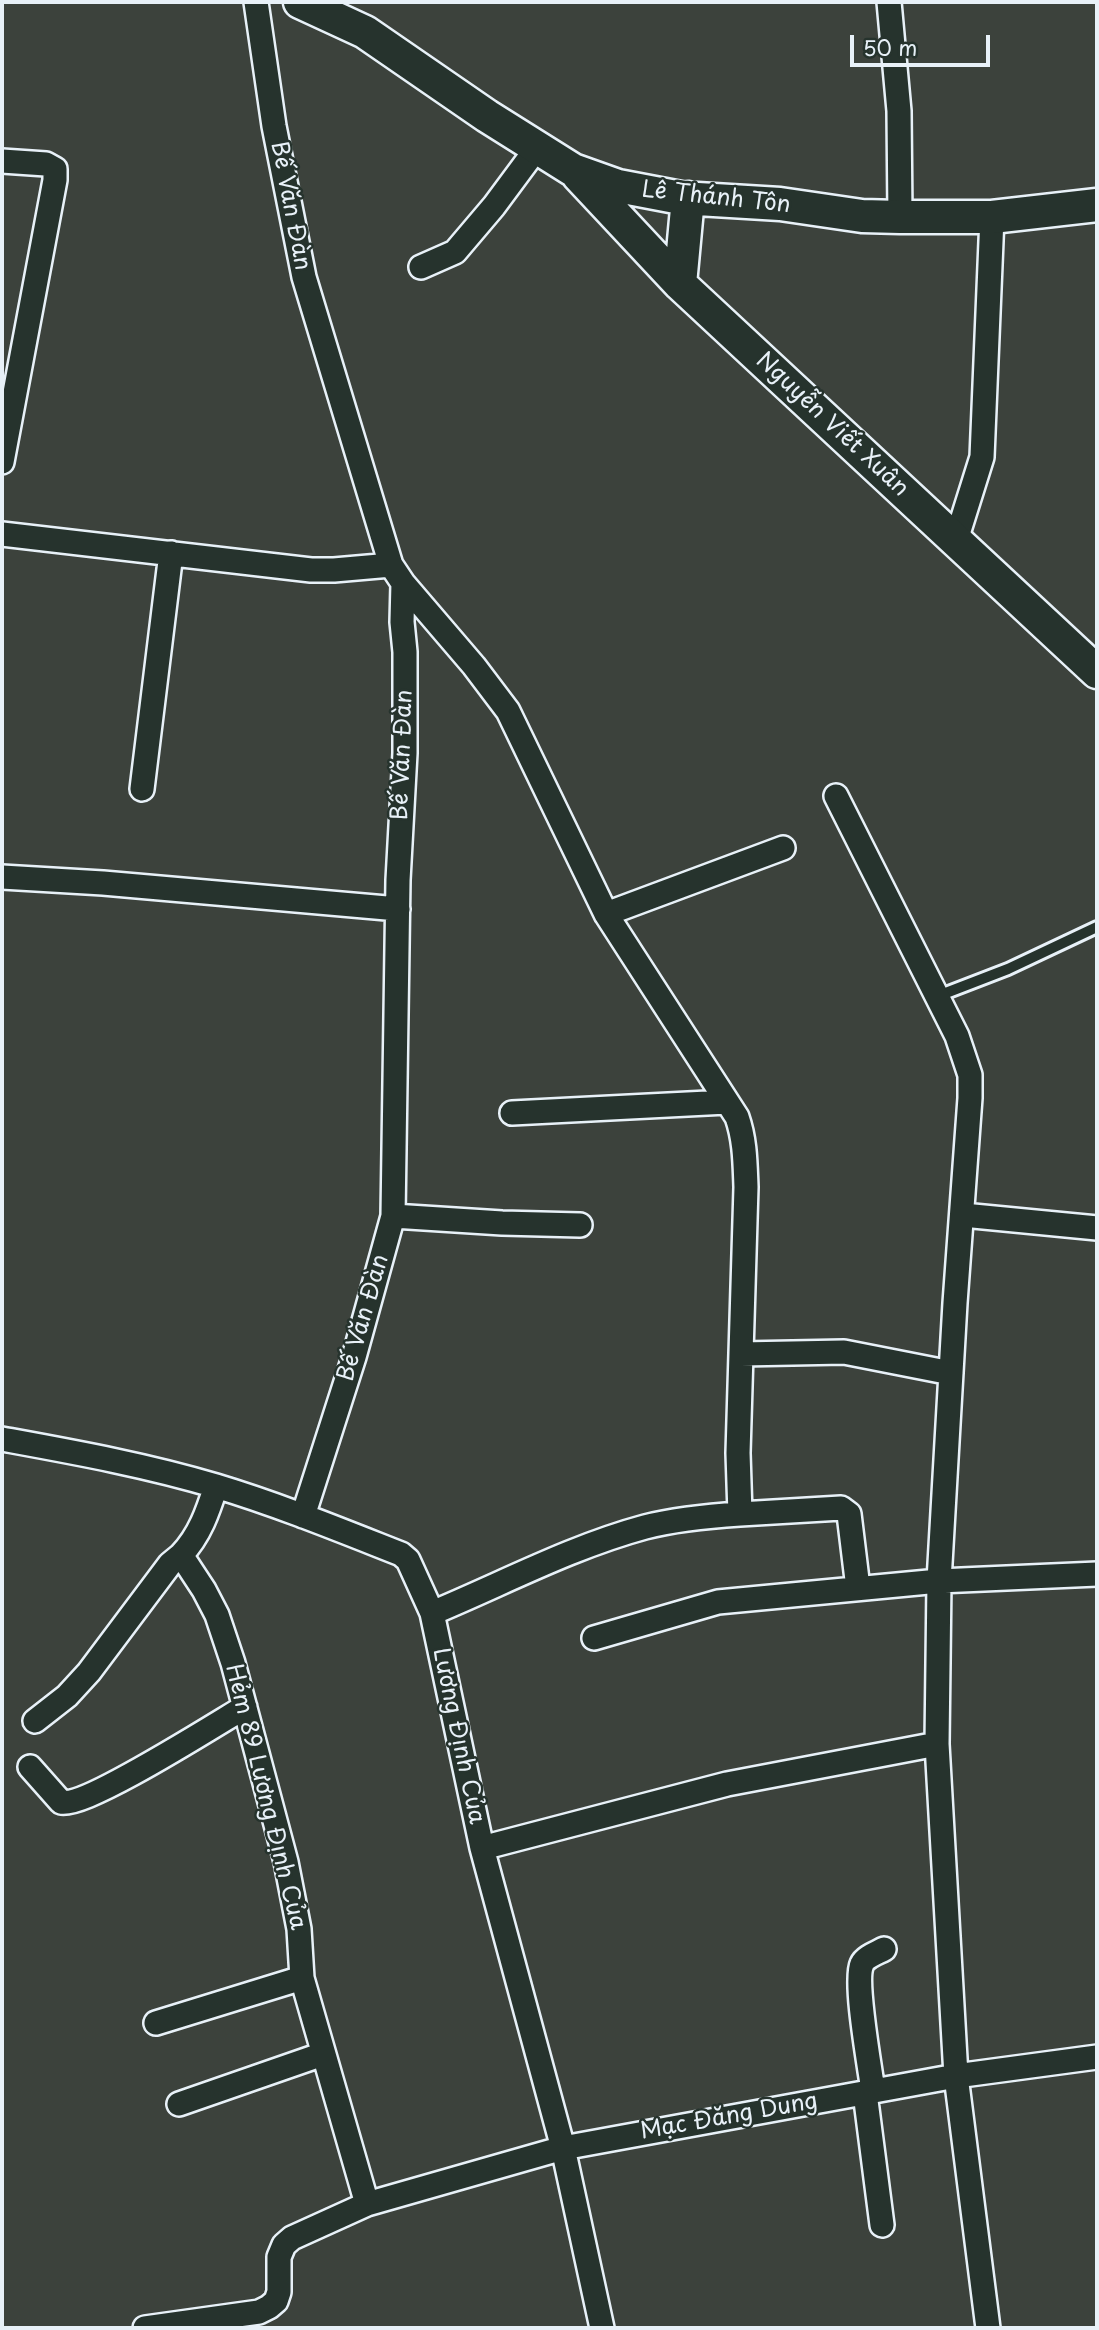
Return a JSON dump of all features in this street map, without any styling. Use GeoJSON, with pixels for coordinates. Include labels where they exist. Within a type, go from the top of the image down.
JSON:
{"type":"FeatureCollection","features":[{"type":"Feature","properties":{"kind":"main road","name":"Lê Thánh Tôn"},"geometry":{"type":"LineString","coordinates":[[300,2],[365,32],[487,116],[573,170],[618,186],[688,198],[780,204],[862,216],[992,218],[1097,205]]}},
{"type":"Feature","properties":{"kind":"main road","name":"Nguyễn Viết Xuân"},"geometry":{"type":"LineString","coordinates":[[573,170],[680,284],[1097,672]]}},
{"type":"Feature","properties":{"kind":"main road"},"geometry":{"type":"LineString","coordinates":[[680,284],[688,198]]}},
{"type":"Feature","properties":{"kind":"street","name":"Bế Văn Đàn"},"geometry":{"type":"LineString","coordinates":[[256,2],[274,126],[304,277],[397,574],[405,652],[405,753],[398,909],[393,1216],[354,1357],[303,1516]]}},
{"type":"Feature","properties":{"kind":"street"},"geometry":{"type":"LineString","coordinates":[[889,2],[900,111],[900,217]]}},
{"type":"Feature","properties":{"kind":"street"},"geometry":{"type":"LineString","coordinates":[[421,267],[455,252],[494,206],[537,148]]}},
{"type":"Feature","properties":{"kind":"street"},"geometry":{"type":"LineString","coordinates":[[2,161],[46,164],[55,169],[55,180],[2,462]]}},
{"type":"Feature","properties":{"kind":"street"},"geometry":{"type":"LineString","coordinates":[[956,540],[982,457],[992,218]]}},
{"type":"Feature","properties":{"kind":"street"},"geometry":{"type":"LineString","coordinates":[[2,534],[311,570],[397,574],[508,711],[606,914],[740,1125],[745,1150],[746,1187],[738,1453],[740,1514]]}},
{"type":"Feature","properties":{"kind":"street"},"geometry":{"type":"LineString","coordinates":[[142,789],[171,554]]}},
{"type":"Feature","properties":{"kind":"street"},"geometry":{"type":"LineString","coordinates":[[836,796],[938,996],[957,1036],[970,1075],[969,1128],[939,1581],[937,1744],[956,2076],[988,2328]]}},
{"type":"Feature","properties":{"kind":"street"},"geometry":{"type":"LineString","coordinates":[[606,914],[783,848]]}},
{"type":"Feature","properties":{"kind":"street"},"geometry":{"type":"LineString","coordinates":[[2,877],[103,883],[398,909]]}},
{"type":"Feature","properties":{"kind":"street"},"geometry":{"type":"LineString","coordinates":[[512,1113],[727,1102]]}},
{"type":"Feature","properties":{"kind":"street"},"geometry":{"type":"LineString","coordinates":[[963,1215],[1097,1228]]}},
{"type":"Feature","properties":{"kind":"street"},"geometry":{"type":"LineString","coordinates":[[393,1216],[580,1225]]}},
{"type":"Feature","properties":{"kind":"street"},"geometry":{"type":"LineString","coordinates":[[741,1354],[844,1352],[951,1373]]}},
{"type":"Feature","properties":{"kind":"street","name":"Lương Định Của"},"geometry":{"type":"LineString","coordinates":[[2,1439],[108,1459],[216,1486],[401,1554],[413,1567],[432,1613],[482,1848],[563,2148],[602,2328]]}},
{"type":"Feature","properties":{"kind":"street"},"geometry":{"type":"LineString","coordinates":[[35,1721],[67,1696],[89,1672],[170,1564],[181,1555],[200,1529],[216,1486]]}},
{"type":"Feature","properties":{"kind":"street"},"geometry":{"type":"LineString","coordinates":[[432,1613],[605,1540],[647,1527],[740,1514],[841,1508],[849,1514],[858,1588]]}},
{"type":"Feature","properties":{"kind":"street","name":"Hẻm 89 Lương Định Của"},"geometry":{"type":"LineString","coordinates":[[181,1555],[217,1615],[231,1654],[286,1862],[299,1929],[302,1978],[367,2204]]}},
{"type":"Feature","properties":{"kind":"street"},"geometry":{"type":"LineString","coordinates":[[594,1638],[718,1602],[939,1581],[1097,1574]]}},
{"type":"Feature","properties":{"kind":"street"},"geometry":{"type":"LineString","coordinates":[[30,1767],[61,1802],[68,1804],[80,1801],[139,1770],[245,1707]]}},
{"type":"Feature","properties":{"kind":"street"},"geometry":{"type":"LineString","coordinates":[[482,1848],[727,1784],[937,1744]]}},
{"type":"Feature","properties":{"kind":"street"},"geometry":{"type":"LineString","coordinates":[[882,2225],[860,1991],[860,1966],[865,1959],[884,1949]]}},
{"type":"Feature","properties":{"kind":"street"},"geometry":{"type":"LineString","coordinates":[[156,2023],[302,1978]]}},
{"type":"Feature","properties":{"kind":"street"},"geometry":{"type":"LineString","coordinates":[[179,2104],[323,2054]]}},
{"type":"Feature","properties":{"kind":"street","name":"Mạc Đăng Dung"},"geometry":{"type":"LineString","coordinates":[[145,2328],[259,2312],[276,2301],[279,2292],[279,2257],[284,2245],[292,2238],[367,2204],[563,2148],[956,2076],[1097,2057]]}},
{"type":"Feature","properties":{"kind":"lane"},"geometry":{"type":"LineString","coordinates":[[938,996],[1008,969],[1097,927]]}}]}
